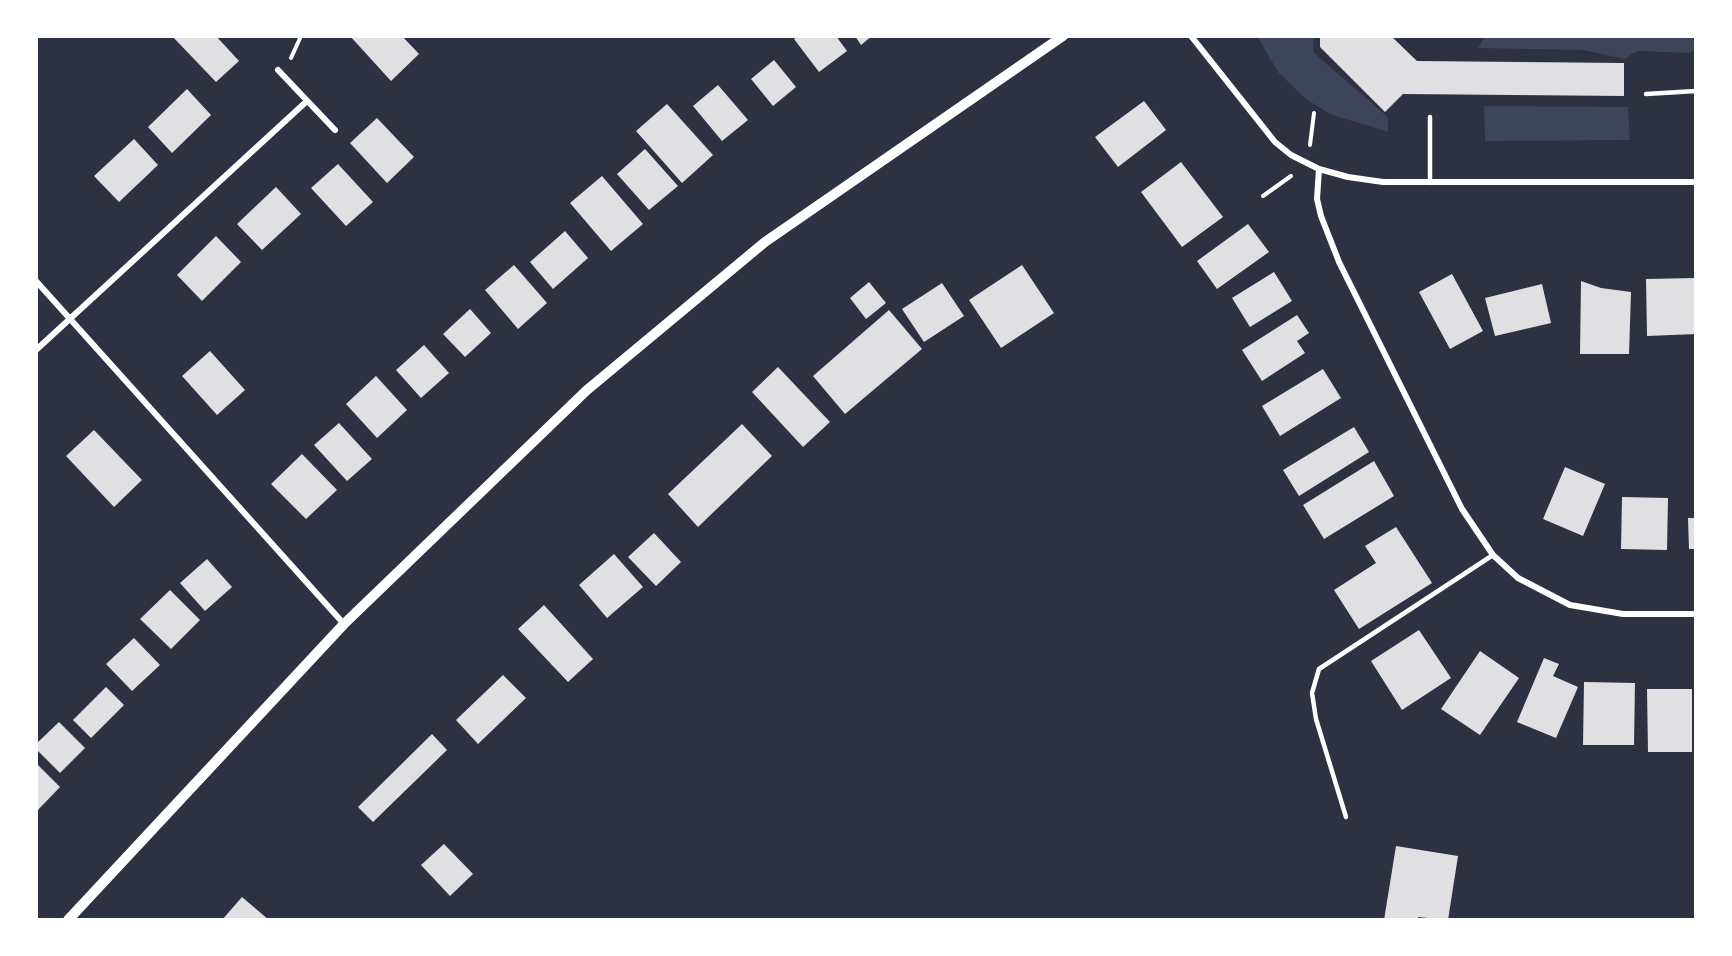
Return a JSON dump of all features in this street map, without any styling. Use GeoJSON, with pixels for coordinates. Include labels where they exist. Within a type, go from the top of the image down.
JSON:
{"type":"FeatureCollection","features":[{"type":"Feature","properties":{"kind":"street"},"geometry":{"type":"LineString","coordinates":[[68,920],[344,624],[587,390],[712,285],[794,222],[1063,36]]}},
{"type":"Feature","properties":{"kind":"street"},"geometry":{"type":"LineString","coordinates":[[1191,36],[1275,142],[1291,155],[1319,169],[1348,177],[1383,182],[1696,182]]}},
{"type":"Feature","properties":{"kind":"street"},"geometry":{"type":"LineString","coordinates":[[278,70],[335,130]]}},
{"type":"Feature","properties":{"kind":"street"},"geometry":{"type":"LineString","coordinates":[[36,350],[307,101]]}},
{"type":"Feature","properties":{"kind":"street"},"geometry":{"type":"LineString","coordinates":[[1319,169],[1316,184],[1318,207],[1339,262],[1462,510],[1493,555],[1518,578],[1570,604],[1615,613],[1696,614]]}},
{"type":"Feature","properties":{"kind":"street"},"geometry":{"type":"LineString","coordinates":[[36,281],[344,624]]}},
{"type":"Feature","properties":{"kind":"lane"},"geometry":{"type":"LineString","coordinates":[[1646,94],[1696,91]]}},
{"type":"Feature","properties":{"kind":"lane"},"geometry":{"type":"LineString","coordinates":[[1430,117],[1430,183]]}},
{"type":"Feature","properties":{"kind":"lane"},"geometry":{"type":"LineString","coordinates":[[1346,817],[1316,719],[1312,693],[1319,669],[1493,555]]}},
{"type":"Feature","properties":{"kind":"path"},"geometry":{"type":"LineString","coordinates":[[291,58],[301,36]]}},
{"type":"Feature","properties":{"kind":"shaded area"},"geometry":{"type":"Polygon","coordinates":[[[1257,36],[1313,36],[1314,53],[1388,117],[1388,132],[1330,114],[1306,99],[1278,72],[1257,36]]]}},
{"type":"Feature","properties":{"kind":"shaded area"},"geometry":{"type":"Polygon","coordinates":[[[1485,36],[1696,36],[1696,49],[1689,53],[1638,51],[1624,59],[1583,50],[1478,48],[1485,36]]]}},
{"type":"Feature","properties":{"kind":"shaded area"},"geometry":{"type":"Polygon","coordinates":[[[1484,106],[1628,107],[1630,140],[1485,141],[1484,106]]]}},
{"type":"Feature","properties":{"kind":"building"},"geometry":{"type":"Polygon","coordinates":[[[172,36],[216,36],[239,61],[216,82],[172,36]]]}},
{"type":"Feature","properties":{"kind":"building"},"geometry":{"type":"Polygon","coordinates":[[[350,36],[402,36],[419,54],[391,81],[350,36]]]}},
{"type":"Feature","properties":{"kind":"building"},"geometry":{"type":"Polygon","coordinates":[[[798,36],[836,36],[847,51],[819,72],[794,39],[798,36]]]}},
{"type":"Feature","properties":{"kind":"building"},"geometry":{"type":"Polygon","coordinates":[[[855,36],[872,36],[861,45],[855,36]]]}},
{"type":"Feature","properties":{"kind":"building"},"geometry":{"type":"Polygon","coordinates":[[[1320,36],[1391,36],[1417,61],[1624,63],[1624,96],[1403,94],[1385,112],[1320,47],[1320,36]]]}},
{"type":"Feature","properties":{"kind":"building"},"geometry":{"type":"Polygon","coordinates":[[[774,60],[796,87],[773,106],[751,79],[774,60]]]}},
{"type":"Feature","properties":{"kind":"building"},"geometry":{"type":"Polygon","coordinates":[[[718,85],[748,120],[722,141],[693,106],[718,85]]]}},
{"type":"Feature","properties":{"kind":"building"},"geometry":{"type":"Polygon","coordinates":[[[187,89],[211,115],[172,153],[148,127],[187,89]]]}},
{"type":"Feature","properties":{"kind":"building"},"geometry":{"type":"Polygon","coordinates":[[[1144,101],[1166,130],[1118,167],[1095,137],[1144,101]]]}},
{"type":"Feature","properties":{"kind":"building"},"geometry":{"type":"Polygon","coordinates":[[[667,104],[713,155],[682,183],[636,131],[667,104]]]}},
{"type":"Feature","properties":{"kind":"building"},"geometry":{"type":"Polygon","coordinates":[[[377,118],[414,157],[387,183],[350,143],[377,118]]]}},
{"type":"Feature","properties":{"kind":"building"},"geometry":{"type":"Polygon","coordinates":[[[134,139],[158,165],[119,202],[94,176],[134,139]]]}},
{"type":"Feature","properties":{"kind":"building"},"geometry":{"type":"Polygon","coordinates":[[[645,149],[678,186],[649,210],[617,174],[645,149]]]}},
{"type":"Feature","properties":{"kind":"building"},"geometry":{"type":"Polygon","coordinates":[[[1181,162],[1223,217],[1182,247],[1141,192],[1181,162]]]}},
{"type":"Feature","properties":{"kind":"building"},"geometry":{"type":"Polygon","coordinates":[[[338,164],[373,202],[346,226],[311,188],[338,164]]]}},
{"type":"Feature","properties":{"kind":"building"},"geometry":{"type":"Polygon","coordinates":[[[602,176],[643,224],[611,251],[570,203],[602,176]]]}},
{"type":"Feature","properties":{"kind":"building"},"geometry":{"type":"Polygon","coordinates":[[[276,187],[301,214],[262,250],[237,224],[276,187]]]}},
{"type":"Feature","properties":{"kind":"building"},"geometry":{"type":"Polygon","coordinates":[[[1248,224],[1269,252],[1217,289],[1197,261],[1248,224]]]}},
{"type":"Feature","properties":{"kind":"building"},"geometry":{"type":"Polygon","coordinates":[[[565,231],[588,258],[553,289],[530,262],[565,231]]]}},
{"type":"Feature","properties":{"kind":"building"},"geometry":{"type":"Polygon","coordinates":[[[216,236],[241,262],[202,301],[177,275],[216,236]]]}},
{"type":"Feature","properties":{"kind":"building"},"geometry":{"type":"Polygon","coordinates":[[[514,265],[547,303],[518,329],[485,290],[514,265]]]}},
{"type":"Feature","properties":{"kind":"building"},"geometry":{"type":"Polygon","coordinates":[[[1022,265],[1054,313],[1001,348],[969,300],[1022,265]]]}},
{"type":"Feature","properties":{"kind":"building"},"geometry":{"type":"Polygon","coordinates":[[[1274,272],[1292,301],[1250,327],[1232,298],[1274,272]]]}},
{"type":"Feature","properties":{"kind":"building"},"geometry":{"type":"Polygon","coordinates":[[[1452,274],[1483,331],[1450,349],[1419,292],[1452,274]]]}},
{"type":"Feature","properties":{"kind":"building"},"geometry":{"type":"Polygon","coordinates":[[[1696,278],[1696,334],[1647,336],[1646,279],[1696,278]]]}},
{"type":"Feature","properties":{"kind":"building"},"geometry":{"type":"Polygon","coordinates":[[[1581,281],[1601,288],[1631,292],[1629,354],[1580,354],[1581,281]]]}},
{"type":"Feature","properties":{"kind":"building"},"geometry":{"type":"Polygon","coordinates":[[[869,282],[886,303],[866,319],[850,298],[869,282]]]}},
{"type":"Feature","properties":{"kind":"building"},"geometry":{"type":"Polygon","coordinates":[[[942,283],[964,316],[924,342],[902,309],[942,283]]]}},
{"type":"Feature","properties":{"kind":"building"},"geometry":{"type":"Polygon","coordinates":[[[1542,284],[1551,323],[1495,336],[1485,298],[1542,284]]]}},
{"type":"Feature","properties":{"kind":"building"},"geometry":{"type":"Polygon","coordinates":[[[470,309],[491,333],[465,357],[443,334],[470,309]]]}},
{"type":"Feature","properties":{"kind":"building"},"geometry":{"type":"Polygon","coordinates":[[[889,310],[922,349],[845,414],[813,376],[889,310]]]}},
{"type":"Feature","properties":{"kind":"building"},"geometry":{"type":"Polygon","coordinates":[[[1297,315],[1309,333],[1297,341],[1305,353],[1262,381],[1242,350],[1297,315]]]}},
{"type":"Feature","properties":{"kind":"building"},"geometry":{"type":"Polygon","coordinates":[[[424,345],[449,373],[421,398],[396,370],[424,345]]]}},
{"type":"Feature","properties":{"kind":"building"},"geometry":{"type":"Polygon","coordinates":[[[210,351],[245,390],[217,415],[182,376],[210,351]]]}},
{"type":"Feature","properties":{"kind":"building"},"geometry":{"type":"Polygon","coordinates":[[[778,367],[830,422],[803,447],[752,392],[778,367]]]}},
{"type":"Feature","properties":{"kind":"building"},"geometry":{"type":"Polygon","coordinates":[[[1323,369],[1341,398],[1280,436],[1262,406],[1323,369]]]}},
{"type":"Feature","properties":{"kind":"building"},"geometry":{"type":"Polygon","coordinates":[[[376,376],[407,410],[377,438],[346,404],[376,376]]]}},
{"type":"Feature","properties":{"kind":"building"},"geometry":{"type":"Polygon","coordinates":[[[339,423],[372,459],[347,481],[314,445],[339,423]]]}},
{"type":"Feature","properties":{"kind":"building"},"geometry":{"type":"Polygon","coordinates":[[[742,424],[772,456],[698,527],[668,494],[742,424]]]}},
{"type":"Feature","properties":{"kind":"building"},"geometry":{"type":"Polygon","coordinates":[[[1354,427],[1369,452],[1299,496],[1283,470],[1354,427]]]}},
{"type":"Feature","properties":{"kind":"building"},"geometry":{"type":"Polygon","coordinates":[[[94,430],[142,480],[114,507],[66,456],[94,430]]]}},
{"type":"Feature","properties":{"kind":"building"},"geometry":{"type":"Polygon","coordinates":[[[302,454],[337,490],[306,519],[271,484],[302,454]]]}},
{"type":"Feature","properties":{"kind":"building"},"geometry":{"type":"Polygon","coordinates":[[[1374,461],[1394,496],[1324,539],[1303,505],[1374,461]]]}},
{"type":"Feature","properties":{"kind":"building"},"geometry":{"type":"Polygon","coordinates":[[[1565,467],[1605,484],[1583,536],[1543,519],[1565,467]]]}},
{"type":"Feature","properties":{"kind":"building"},"geometry":{"type":"Polygon","coordinates":[[[1622,497],[1668,498],[1667,550],[1621,549],[1622,497]]]}},
{"type":"Feature","properties":{"kind":"building"},"geometry":{"type":"Polygon","coordinates":[[[1688,518],[1696,518],[1696,549],[1689,549],[1688,518]]]}},
{"type":"Feature","properties":{"kind":"building"},"geometry":{"type":"Polygon","coordinates":[[[1396,527],[1432,583],[1359,629],[1334,590],[1376,563],[1365,546],[1396,527]]]}},
{"type":"Feature","properties":{"kind":"building"},"geometry":{"type":"Polygon","coordinates":[[[654,533],[681,562],[656,586],[628,557],[654,533]]]}},
{"type":"Feature","properties":{"kind":"building"},"geometry":{"type":"Polygon","coordinates":[[[614,554],[643,587],[607,618],[579,585],[614,554]]]}},
{"type":"Feature","properties":{"kind":"building"},"geometry":{"type":"Polygon","coordinates":[[[207,559],[232,587],[205,611],[180,583],[207,559]]]}},
{"type":"Feature","properties":{"kind":"building"},"geometry":{"type":"Polygon","coordinates":[[[170,590],[200,620],[171,649],[140,619],[170,590]]]}},
{"type":"Feature","properties":{"kind":"building"},"geometry":{"type":"Polygon","coordinates":[[[544,605],[593,659],[568,682],[518,629],[544,605]]]}},
{"type":"Feature","properties":{"kind":"building"},"geometry":{"type":"Polygon","coordinates":[[[1419,630],[1451,678],[1402,710],[1371,661],[1419,630]]]}},
{"type":"Feature","properties":{"kind":"building"},"geometry":{"type":"Polygon","coordinates":[[[134,638],[160,665],[132,691],[106,664],[134,638]]]}},
{"type":"Feature","properties":{"kind":"building"},"geometry":{"type":"Polygon","coordinates":[[[1480,651],[1519,678],[1480,735],[1441,709],[1480,651]]]}},
{"type":"Feature","properties":{"kind":"building"},"geometry":{"type":"Polygon","coordinates":[[[1544,658],[1559,664],[1553,676],[1578,687],[1556,738],[1517,722],[1544,658]]]}},
{"type":"Feature","properties":{"kind":"building"},"geometry":{"type":"Polygon","coordinates":[[[503,675],[526,698],[478,744],[456,720],[503,675]]]}},
{"type":"Feature","properties":{"kind":"building"},"geometry":{"type":"Polygon","coordinates":[[[1584,682],[1635,683],[1634,745],[1583,745],[1584,682]]]}},
{"type":"Feature","properties":{"kind":"building"},"geometry":{"type":"Polygon","coordinates":[[[106,687],[124,705],[91,738],[73,720],[106,687]]]}},
{"type":"Feature","properties":{"kind":"building"},"geometry":{"type":"Polygon","coordinates":[[[1647,689],[1692,689],[1692,752],[1648,752],[1647,689]]]}},
{"type":"Feature","properties":{"kind":"building"},"geometry":{"type":"Polygon","coordinates":[[[59,722],[85,748],[60,773],[36,749],[36,744],[59,722]]]}},
{"type":"Feature","properties":{"kind":"building"},"geometry":{"type":"Polygon","coordinates":[[[432,734],[447,750],[373,822],[358,807],[432,734]]]}},
{"type":"Feature","properties":{"kind":"building"},"geometry":{"type":"Polygon","coordinates":[[[36,763],[60,787],[36,812],[36,763]]]}},
{"type":"Feature","properties":{"kind":"building"},"geometry":{"type":"Polygon","coordinates":[[[444,844],[473,874],[450,896],[421,865],[444,844]]]}},
{"type":"Feature","properties":{"kind":"building"},"geometry":{"type":"Polygon","coordinates":[[[1396,846],[1458,856],[1448,920],[1418,917],[1418,920],[1384,920],[1396,846]]]}},
{"type":"Feature","properties":{"kind":"building"},"geometry":{"type":"Polygon","coordinates":[[[242,897],[269,920],[222,920],[242,897]]]}}]}
